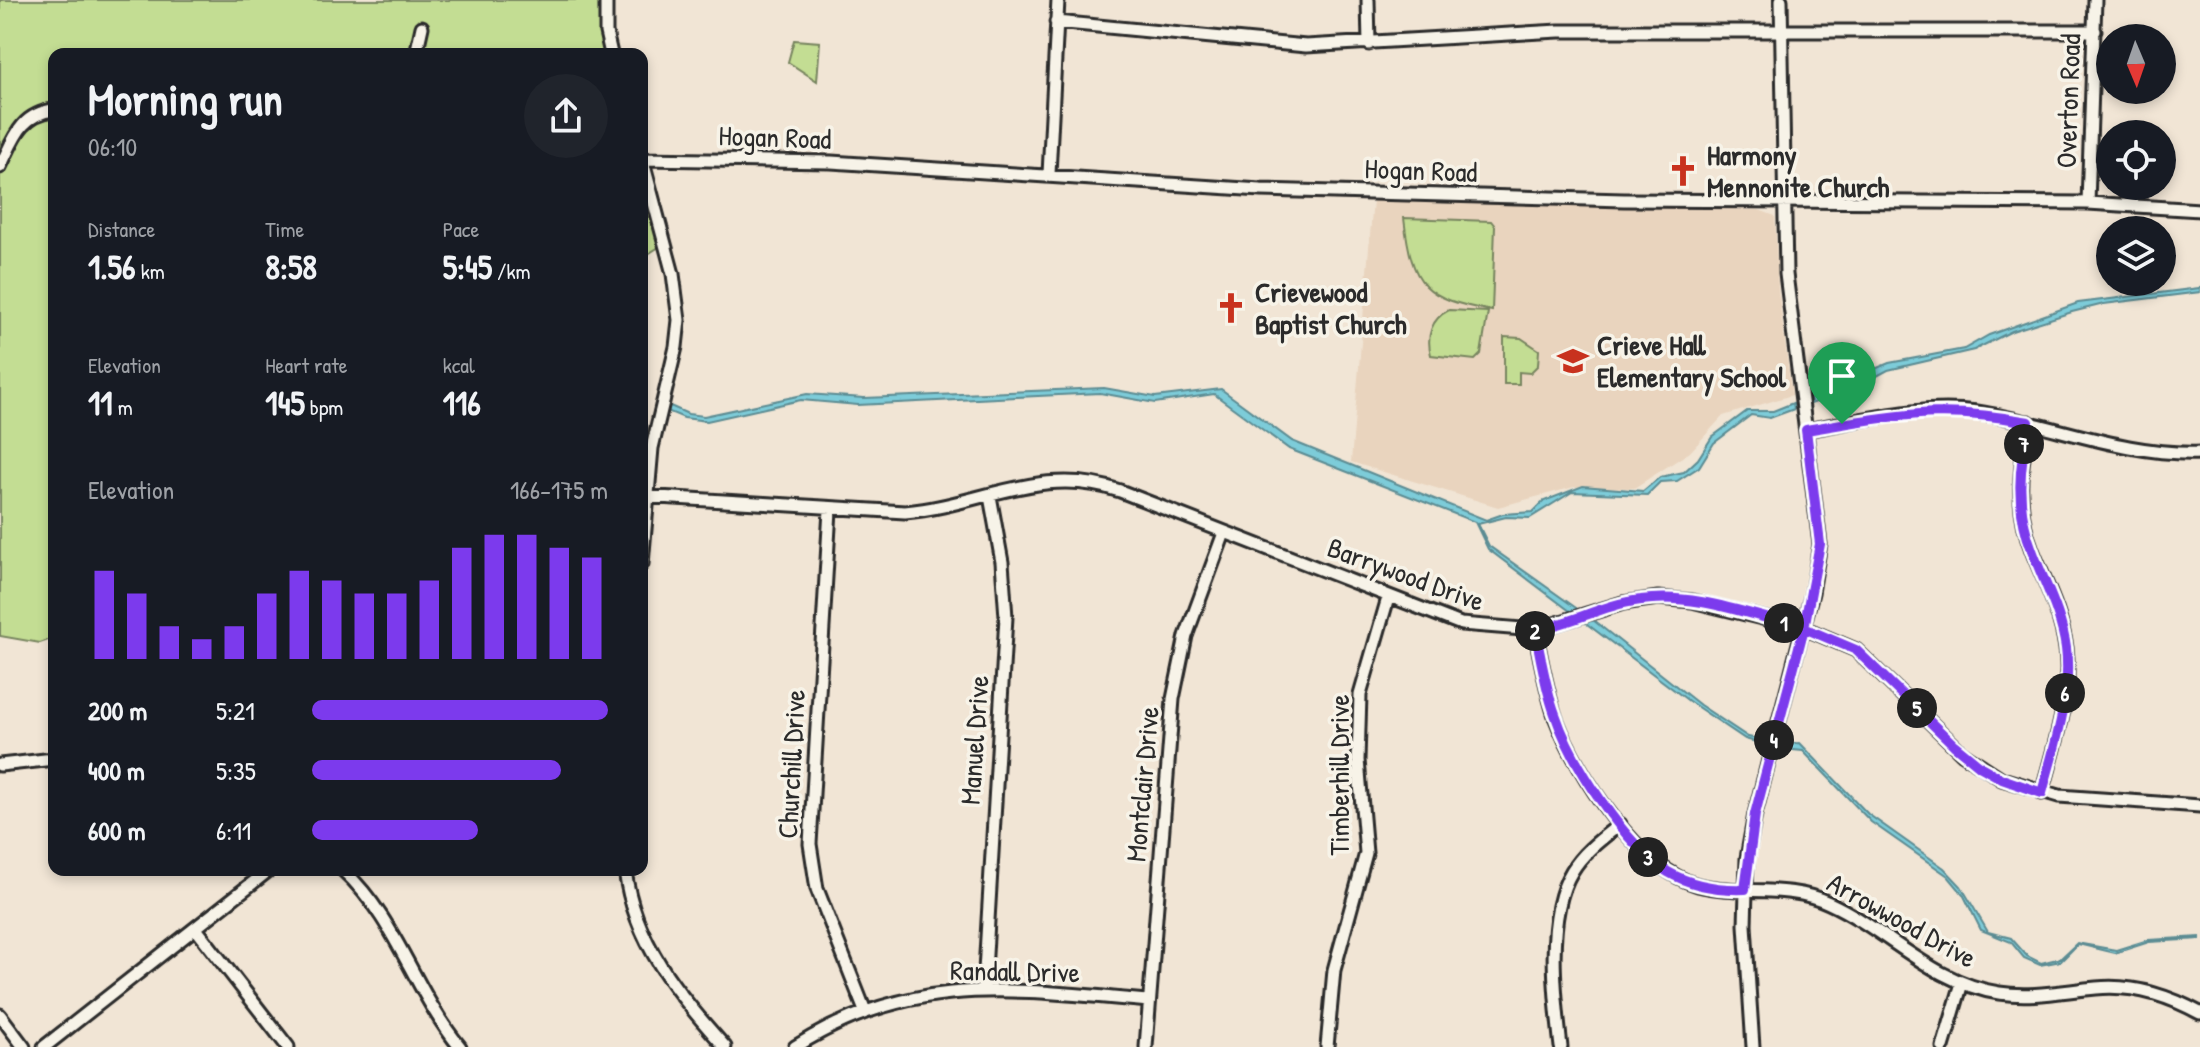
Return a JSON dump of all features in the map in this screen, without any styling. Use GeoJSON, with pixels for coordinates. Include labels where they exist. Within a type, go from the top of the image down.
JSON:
{"type":"FeatureCollection","features":[{"type":"Feature","properties":{"kind":"street"},"geometry":{"type":"LineString","coordinates":[[606,0],[606,32],[610,48]]}},
{"type":"Feature","properties":{"kind":"street"},"geometry":{"type":"LineString","coordinates":[[1049,174],[1058,0]]}},
{"type":"Feature","properties":{"kind":"street"},"geometry":{"type":"LineString","coordinates":[[1368,0],[1369,44]]}},
{"type":"Feature","properties":{"kind":"street"},"geometry":{"type":"LineString","coordinates":[[1753,1047],[1745,889],[1755,814],[1804,628],[1820,544],[1786,274],[1781,0]]}},
{"type":"Feature","properties":{"kind":"street","name":"Overton Road"},"geometry":{"type":"LineString","coordinates":[[2088,203],[2095,0]]}},
{"type":"Feature","properties":{"kind":"street"},"geometry":{"type":"LineString","coordinates":[[1056,22],[1279,45],[1369,44],[1559,31],[2095,31]]}},
{"type":"Feature","properties":{"kind":"street"},"geometry":{"type":"LineString","coordinates":[[417,48],[422,27]]}},
{"type":"Feature","properties":{"kind":"street"},"geometry":{"type":"LineString","coordinates":[[0,167],[24,120],[48,111]]}},
{"type":"Feature","properties":{"kind":"street","name":"Hogan Road"},"geometry":{"type":"LineString","coordinates":[[648,159],[820,162],[1049,174],[1261,190],[1784,202],[2088,203],[2200,210]]}},
{"type":"Feature","properties":{"kind":"street"},"geometry":{"type":"LineString","coordinates":[[648,181],[673,274],[679,320],[676,347],[648,473]]}},
{"type":"Feature","properties":{"kind":"street"},"geometry":{"type":"LineString","coordinates":[[1806,430],[1935,412],[1969,411],[2146,450],[2200,453]]}},
{"type":"Feature","properties":{"kind":"street"},"geometry":{"type":"LineString","coordinates":[[2029,422],[2019,485],[2022,517],[2060,618],[2067,657],[2065,698],[2042,793]]}},
{"type":"Feature","properties":{"kind":"street","name":"Barrywood Drive"},"geometry":{"type":"LineString","coordinates":[[648,497],[905,512],[1039,483],[1079,480],[1110,488],[1461,624],[1535,630],[1641,600],[1681,600],[1804,628],[1856,650],[1954,745],[2002,779],[2042,793],[2200,806]]}},
{"type":"Feature","properties":{"kind":"street","name":"Manuel Drive"},"geometry":{"type":"LineString","coordinates":[[984,988],[1006,617],[1002,562],[990,496]]}},
{"type":"Feature","properties":{"kind":"street","name":"Churchill Drive"},"geometry":{"type":"LineString","coordinates":[[830,510],[811,786],[811,853],[815,880],[829,925],[865,1011]]}},
{"type":"Feature","properties":{"kind":"street","name":"Montclair Drive"},"geometry":{"type":"LineString","coordinates":[[1146,1047],[1177,676],[1190,626],[1224,533]]}},
{"type":"Feature","properties":{"kind":"street","name":"Timberhill Drive"},"geometry":{"type":"LineString","coordinates":[[1327,1047],[1334,970],[1366,857],[1358,760],[1360,695],[1388,598]]}},
{"type":"Feature","properties":{"kind":"street","name":"Arrowwood Drive"},"geometry":{"type":"LineString","coordinates":[[1535,630],[1560,728],[1620,824],[1643,852],[1670,873],[1702,886],[1798,892],[1824,900],[1962,983],[2021,995],[2096,988],[2133,989],[2160,995],[2200,1013]]}},
{"type":"Feature","properties":{"kind":"street"},"geometry":{"type":"LineString","coordinates":[[0,765],[48,760]]}},
{"type":"Feature","properties":{"kind":"street"},"geometry":{"type":"LineString","coordinates":[[1561,1047],[1556,945],[1558,906],[1575,867],[1620,824]]}},
{"type":"Feature","properties":{"kind":"street"},"geometry":{"type":"LineString","coordinates":[[44,1047],[197,930],[262,876]]}},
{"type":"Feature","properties":{"kind":"street"},"geometry":{"type":"LineString","coordinates":[[348,876],[382,915],[427,1001],[460,1047]]}},
{"type":"Feature","properties":{"kind":"street"},"geometry":{"type":"LineString","coordinates":[[626,876],[635,914],[652,955],[684,1001],[725,1047]]}},
{"type":"Feature","properties":{"kind":"street"},"geometry":{"type":"LineString","coordinates":[[197,930],[288,1047]]}},
{"type":"Feature","properties":{"kind":"street"},"geometry":{"type":"LineString","coordinates":[[1943,1047],[1962,983]]}},
{"type":"Feature","properties":{"kind":"street","name":"Randall Drive"},"geometry":{"type":"LineString","coordinates":[[795,1047],[865,1011],[923,995],[984,988],[1148,1001]]}},
{"type":"Feature","properties":{"kind":"street"},"geometry":{"type":"LineString","coordinates":[[0,1015],[24,1047]]}},
{"type":"Feature","properties":{"kind":"shaded area","name":"Crieve Hall Elementary School"},"geometry":{"type":"Polygon","coordinates":[[[1373,200],[1759,210],[1775,216],[1778,290],[1792,395],[1723,416],[1690,452],[1634,488],[1574,487],[1498,507],[1351,462],[1373,200]]]}},
{"type":"Feature","properties":{"kind":"green space"},"geometry":{"type":"Polygon","coordinates":[[[0,0],[606,0],[610,48],[48,48],[48,640],[40,643],[0,636],[0,0]]]}},
{"type":"Feature","properties":{"kind":"green space"},"geometry":{"type":"Polygon","coordinates":[[[794,40],[820,42],[817,81],[788,62],[794,40]]]}},
{"type":"Feature","properties":{"kind":"green space"},"geometry":{"type":"Polygon","coordinates":[[[648,180],[665,243],[648,254],[648,180]]]}},
{"type":"Feature","properties":{"kind":"green space"},"geometry":{"type":"Polygon","coordinates":[[[1404,218],[1491,221],[1495,226],[1492,311],[1451,301],[1426,286],[1412,260],[1404,218]]]}},
{"type":"Feature","properties":{"kind":"green space"},"geometry":{"type":"Polygon","coordinates":[[[1449,310],[1488,312],[1481,354],[1475,360],[1431,355],[1431,329],[1438,318],[1449,310]]]}},
{"type":"Feature","properties":{"kind":"green space"},"geometry":{"type":"Polygon","coordinates":[[[1504,337],[1521,338],[1539,350],[1538,365],[1530,373],[1519,372],[1519,384],[1504,384],[1504,337]]]}},
{"type":"Feature","properties":{"kind":"water"},"geometry":{"type":"Polygon","coordinates":[[[2200,288],[2200,292],[2176,295],[2176,291],[2200,288]]]}},
{"type":"Feature","properties":{"kind":"water"},"geometry":{"type":"Polygon","coordinates":[[[2135,296],[2168,296],[2104,304],[2072,312],[2012,331],[1974,350],[1888,370],[1851,390],[1811,404],[1810,396],[1889,363],[1964,349],[1989,335],[2078,303],[2135,296]]]}},
{"type":"Feature","properties":{"kind":"water"},"geometry":{"type":"Polygon","coordinates":[[[1104,388],[1155,397],[1221,389],[1292,441],[1486,520],[1503,514],[1533,512],[1544,501],[1583,486],[1643,491],[1660,477],[1684,472],[1698,459],[1712,437],[1747,411],[1773,411],[1793,403],[1794,409],[1770,418],[1751,415],[1714,443],[1699,467],[1677,481],[1660,482],[1647,495],[1572,492],[1530,518],[1506,517],[1478,524],[1489,546],[1593,620],[1700,705],[1748,737],[1764,740],[1763,744],[1745,739],[1690,702],[1488,549],[1475,522],[1289,449],[1214,394],[1155,403],[1100,393],[858,405],[801,400],[707,421],[684,418],[667,411],[668,405],[688,414],[704,416],[807,394],[864,398],[1104,388]]]}},
{"type":"Feature","properties":{"kind":"water"},"geometry":{"type":"Polygon","coordinates":[[[1800,743],[1868,814],[1944,868],[1961,886],[1988,932],[2011,938],[2027,956],[2041,963],[2061,958],[2077,943],[2116,950],[2148,940],[2200,939],[2149,942],[2115,953],[2078,944],[2061,961],[2040,965],[2024,958],[2011,942],[1981,930],[1963,894],[1948,876],[1871,822],[1803,751],[1783,749],[1784,744],[1800,743]]]}},
{"type":"Feature","properties":{"kind":"place","name":"Harmony Mennonite Church"},"geometry":{"type":"Point","coordinates":[1683,171]}},
{"type":"Feature","properties":{"kind":"place","name":"Crievewood Baptist Church"},"geometry":{"type":"Point","coordinates":[1231,308]}},
{"type":"Feature","properties":{"kind":"place","name":"Crieve Hall Elementary School"},"geometry":{"type":"Point","coordinates":[1573,361]}},
{"type":"Feature","properties":{"kind":"route"},"geometry":{"type":"LineString","coordinates":[[1842,424],[1806,430],[1820,544],[1817,575],[1804,628],[1692,601],[1658,598],[1623,603],[1535,630],[1550,700],[1560,728],[1596,790],[1643,852],[1670,873],[1694,884],[1718,889],[1745,889],[1755,814],[1804,628],[1856,650],[1968,758],[2002,779],[2042,793],[2065,698],[2067,657],[2060,618],[2022,517],[2019,485],[2029,422],[1959,411],[1911,413],[1842,424]]}}]}
